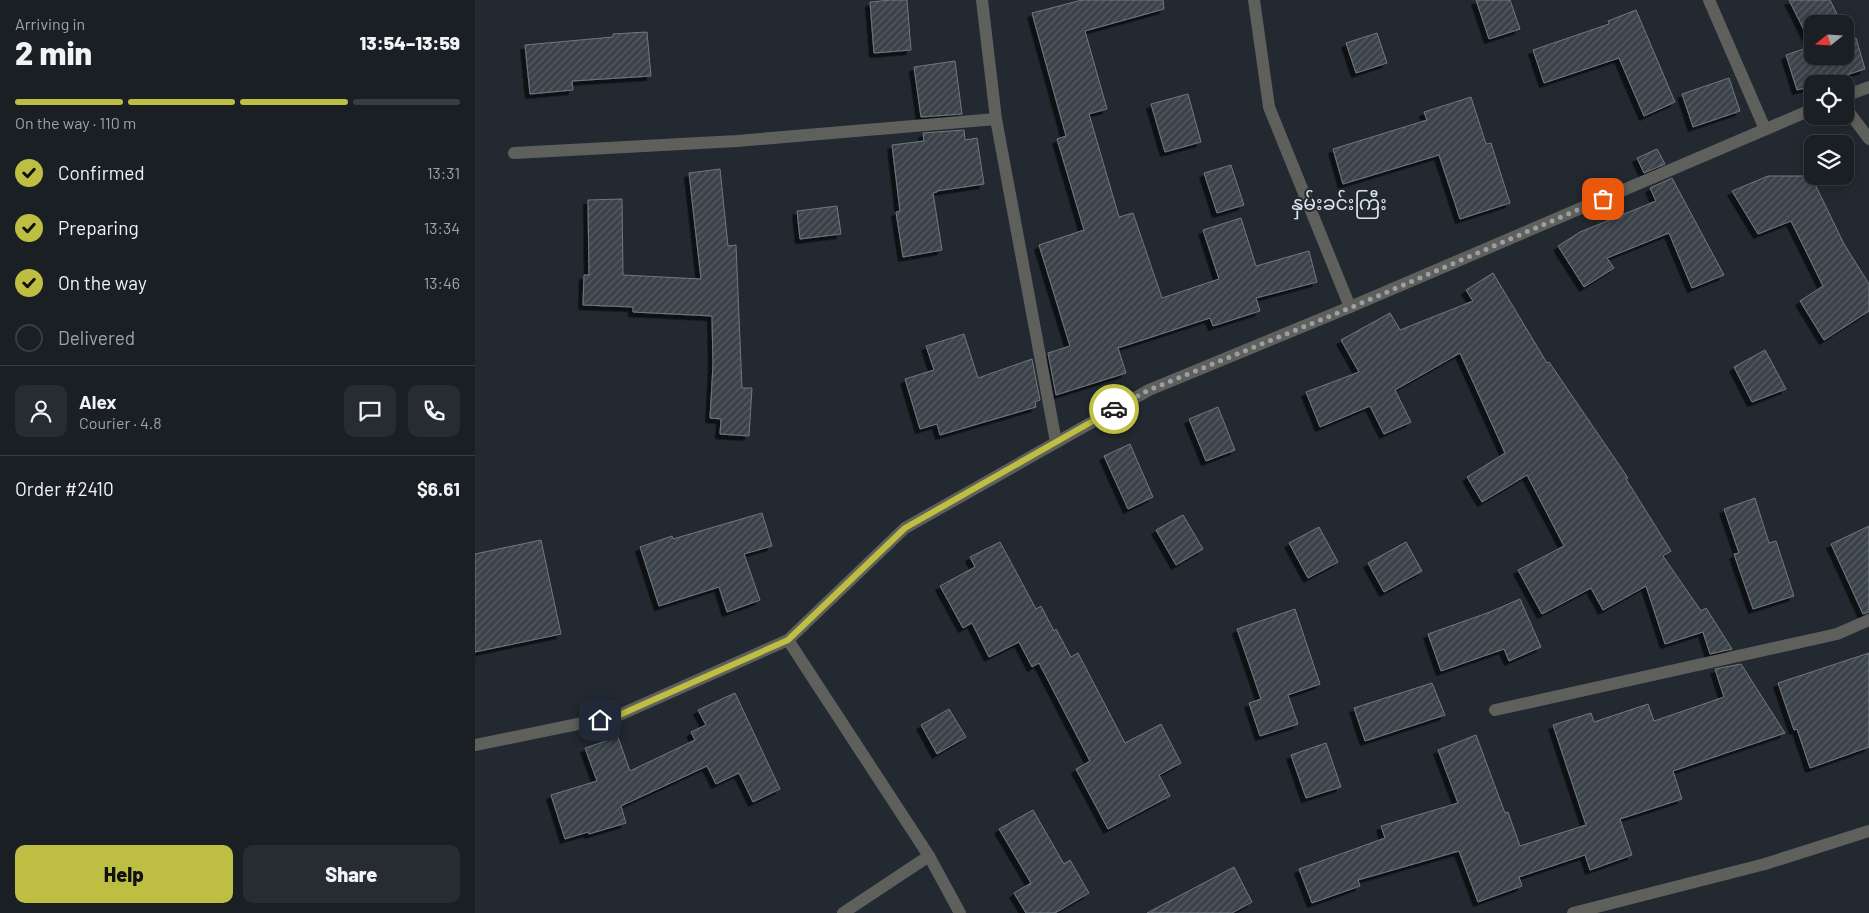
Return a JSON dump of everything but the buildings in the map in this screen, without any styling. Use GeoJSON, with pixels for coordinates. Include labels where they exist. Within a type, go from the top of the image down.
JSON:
{"type":"FeatureCollection","features":[{"type":"Feature","properties":{"kind":"street"},"geometry":{"type":"LineString","coordinates":[[982,0],[996,119],[1056,442]]}},
{"type":"Feature","properties":{"kind":"street"},"geometry":{"type":"LineString","coordinates":[[1254,0],[1269,107],[1350,308]]}},
{"type":"Feature","properties":{"kind":"street"},"geometry":{"type":"LineString","coordinates":[[1709,0],[1765,129]]}},
{"type":"Feature","properties":{"kind":"street"},"geometry":{"type":"LineString","coordinates":[[1854,93],[1869,87]]}},
{"type":"Feature","properties":{"kind":"street"},"geometry":{"type":"LineString","coordinates":[[475,745],[617,716],[788,640],[905,528],[1149,390],[1350,308],[1804,113]]}},
{"type":"Feature","properties":{"kind":"street"},"geometry":{"type":"LineString","coordinates":[[514,153],[737,141],[996,119]]}},
{"type":"Feature","properties":{"kind":"street"},"geometry":{"type":"LineString","coordinates":[[1854,119],[1869,139]]}},
{"type":"Feature","properties":{"kind":"street"},"geometry":{"type":"LineString","coordinates":[[1495,710],[1837,634],[1869,620]]}},
{"type":"Feature","properties":{"kind":"street"},"geometry":{"type":"LineString","coordinates":[[788,640],[929,856],[960,913]]}},
{"type":"Feature","properties":{"kind":"street"},"geometry":{"type":"LineString","coordinates":[[1573,913],[1765,864],[1869,831]]}},
{"type":"Feature","properties":{"kind":"street"},"geometry":{"type":"LineString","coordinates":[[843,913],[929,856]]}},
{"type":"Feature","properties":{"kind":"way so far"},"geometry":{"type":"LineString","coordinates":[[1114,409],[1149,390],[1350,308],[1603,199]]}},
{"type":"Feature","properties":{"kind":"district","name":"နှမ်းခင်းကြီး"},"geometry":{"type":"Point","coordinates":[1339,202]}},
{"type":"Feature","properties":{"kind":"route"},"geometry":{"type":"LineString","coordinates":[[600,720],[617,716],[788,640],[905,528],[1114,409]]}}]}
